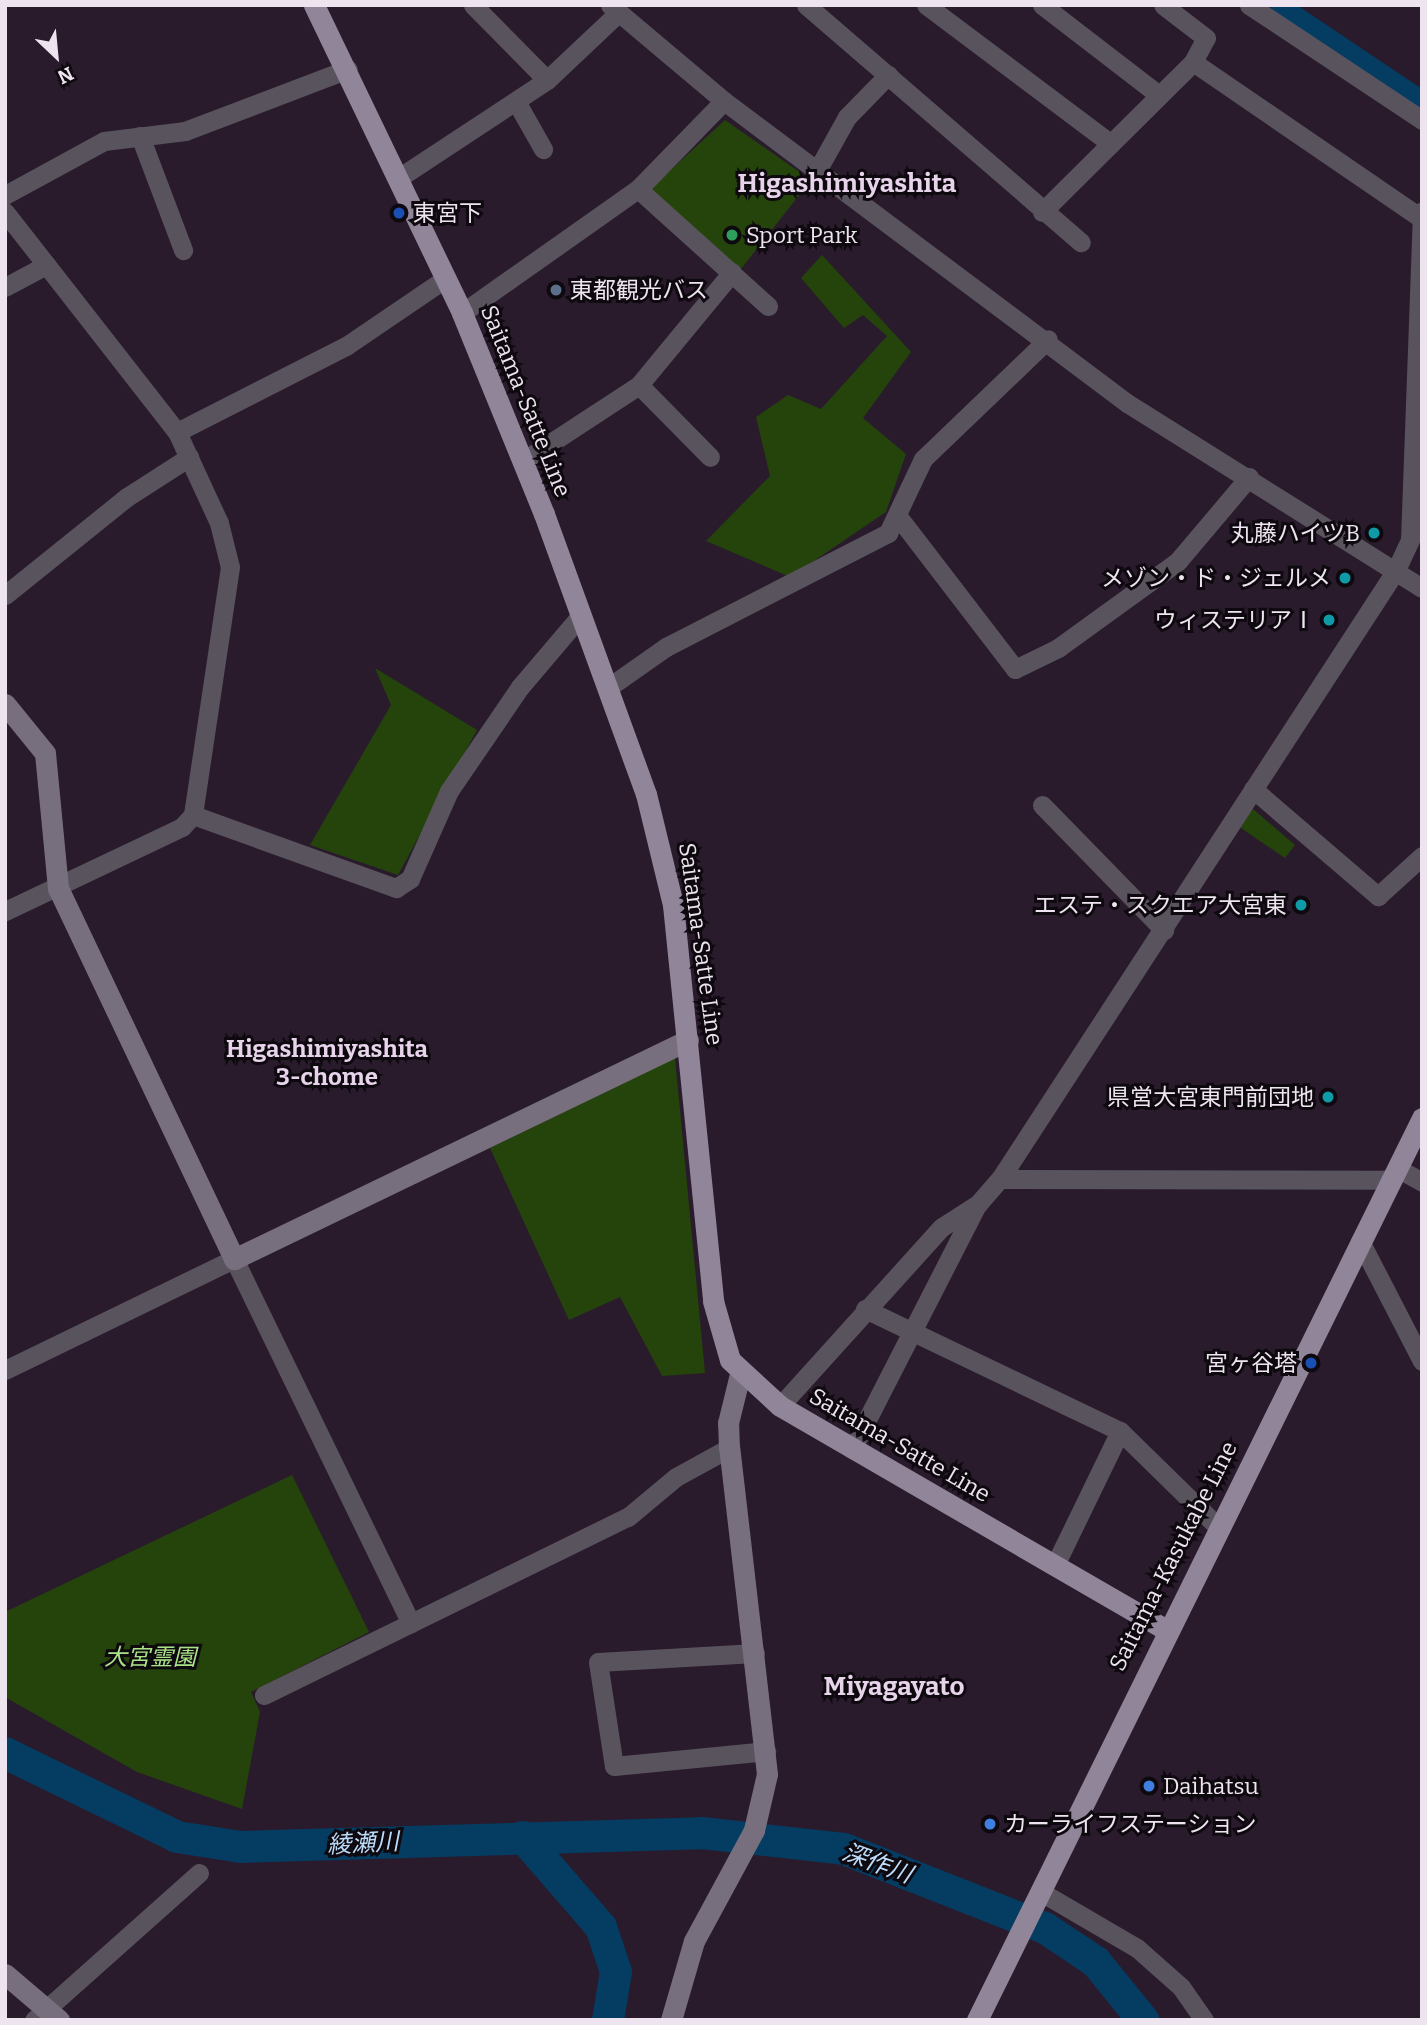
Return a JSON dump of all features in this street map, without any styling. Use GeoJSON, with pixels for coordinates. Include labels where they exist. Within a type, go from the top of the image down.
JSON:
{"type":"FeatureCollection","features":[{"type":"Feature","properties":{"kind":"main road","name":"Saitama-Satte Line"},"geometry":{"type":"LineString","coordinates":[[314,5],[400,177],[462,313],[523,461],[609,687],[662,848],[688,1040],[715,1311],[740,1374],[780,1406],[1165,1629]]}},
{"type":"Feature","properties":{"kind":"main road","name":"Saitama-Kasukabe Line"},"geometry":{"type":"LineString","coordinates":[[977,2020],[1007,1963],[1165,1629],[1422,1118]]}},
{"type":"Feature","properties":{"kind":"street"},"geometry":{"type":"LineString","coordinates":[[474,5],[548,80]]}},
{"type":"Feature","properties":{"kind":"street"},"geometry":{"type":"LineString","coordinates":[[806,5],[1042,212],[1081,242]]}},
{"type":"Feature","properties":{"kind":"street"},"geometry":{"type":"LineString","coordinates":[[926,5],[1111,144]]}},
{"type":"Feature","properties":{"kind":"street"},"geometry":{"type":"LineString","coordinates":[[1042,5],[1159,95]]}},
{"type":"Feature","properties":{"kind":"street"},"geometry":{"type":"LineString","coordinates":[[1042,212],[1193,62],[1206,38],[1163,5]]}},
{"type":"Feature","properties":{"kind":"street"},"geometry":{"type":"LineString","coordinates":[[1250,5],[1422,120]]}},
{"type":"Feature","properties":{"kind":"street"},"geometry":{"type":"LineString","coordinates":[[400,177],[517,103],[548,80],[614,10],[724,101],[1048,338],[1195,451],[1249,477],[1422,588]]}},
{"type":"Feature","properties":{"kind":"street"},"geometry":{"type":"LineString","coordinates":[[1193,62],[1421,218]]}},
{"type":"Feature","properties":{"kind":"street"},"geometry":{"type":"LineString","coordinates":[[5,195],[104,141],[185,131],[348,69]]}},
{"type":"Feature","properties":{"kind":"street"},"geometry":{"type":"LineString","coordinates":[[818,169],[847,117],[888,75]]}},
{"type":"Feature","properties":{"kind":"street"},"geometry":{"type":"LineString","coordinates":[[462,313],[638,189],[724,101]]}},
{"type":"Feature","properties":{"kind":"street"},"geometry":{"type":"LineString","coordinates":[[517,103],[543,149]]}},
{"type":"Feature","properties":{"kind":"street"},"geometry":{"type":"LineString","coordinates":[[140,136],[183,250]]}},
{"type":"Feature","properties":{"kind":"street"},"geometry":{"type":"LineString","coordinates":[[638,189],[768,306]]}},
{"type":"Feature","properties":{"kind":"street"},"geometry":{"type":"LineString","coordinates":[[780,1406],[942,1227],[978,1203],[1000,1179],[1396,570],[1410,540],[1422,211]]}},
{"type":"Feature","properties":{"kind":"street"},"geometry":{"type":"LineString","coordinates":[[5,212],[177,432],[219,523],[230,567],[193,815],[182,827],[5,911]]}},
{"type":"Feature","properties":{"kind":"street"},"geometry":{"type":"LineString","coordinates":[[5,287],[46,265]]}},
{"type":"Feature","properties":{"kind":"street"},"geometry":{"type":"LineString","coordinates":[[523,461],[639,384],[732,272]]}},
{"type":"Feature","properties":{"kind":"street"},"geometry":{"type":"LineString","coordinates":[[177,432],[346,346],[446,278]]}},
{"type":"Feature","properties":{"kind":"street"},"geometry":{"type":"LineString","coordinates":[[609,687],[666,647],[888,533],[900,519],[923,459],[1048,338]]}},
{"type":"Feature","properties":{"kind":"street"},"geometry":{"type":"LineString","coordinates":[[639,384],[710,457]]}},
{"type":"Feature","properties":{"kind":"street"},"geometry":{"type":"LineString","coordinates":[[5,595],[127,497],[189,457]]}},
{"type":"Feature","properties":{"kind":"street"},"geometry":{"type":"LineString","coordinates":[[900,519],[1015,669],[1058,648],[1178,561],[1249,477]]}},
{"type":"Feature","properties":{"kind":"street"},"geometry":{"type":"LineString","coordinates":[[193,815],[396,888],[410,879],[465,768],[520,687],[582,615]]}},
{"type":"Feature","properties":{"kind":"street"},"geometry":{"type":"LineString","coordinates":[[5,704],[45,753],[58,888],[411,1623]]}},
{"type":"Feature","properties":{"kind":"street"},"geometry":{"type":"LineString","coordinates":[[1253,789],[1378,896],[1422,856]]}},
{"type":"Feature","properties":{"kind":"street"},"geometry":{"type":"LineString","coordinates":[[1042,805],[1164,930]]}},
{"type":"Feature","properties":{"kind":"street"},"geometry":{"type":"LineString","coordinates":[[5,1370],[688,1040]]}},
{"type":"Feature","properties":{"kind":"street"},"geometry":{"type":"LineString","coordinates":[[1000,1179],[1394,1174],[1422,1182]]}},
{"type":"Feature","properties":{"kind":"street"},"geometry":{"type":"LineString","coordinates":[[852,1449],[978,1203]]}},
{"type":"Feature","properties":{"kind":"street"},"geometry":{"type":"LineString","coordinates":[[1360,1241],[1422,1361]]}},
{"type":"Feature","properties":{"kind":"street"},"geometry":{"type":"LineString","coordinates":[[865,1309],[1120,1431],[1217,1525]]}},
{"type":"Feature","properties":{"kind":"street"},"geometry":{"type":"LineString","coordinates":[[671,2020],[694,1941],[761,1812],[766,1751],[729,1448],[728,1423],[740,1374]]}},
{"type":"Feature","properties":{"kind":"street"},"geometry":{"type":"LineString","coordinates":[[1055,1565],[1120,1431]]}},
{"type":"Feature","properties":{"kind":"street"},"geometry":{"type":"LineString","coordinates":[[264,1695],[628,1517],[676,1477],[729,1448]]}},
{"type":"Feature","properties":{"kind":"street"},"geometry":{"type":"LineString","coordinates":[[755,1653],[598,1662],[614,1766],[766,1751]]}},
{"type":"Feature","properties":{"kind":"street"},"geometry":{"type":"LineString","coordinates":[[5,1974],[47,2016],[199,1873]]}},
{"type":"Feature","properties":{"kind":"street"},"geometry":{"type":"LineString","coordinates":[[1039,1896],[1137,1948],[1181,1987],[1204,2020]]}},
{"type":"Feature","properties":{"kind":"green space","name":"Sport Park"},"geometry":{"type":"Polygon","coordinates":[[[725,120],[811,180],[737,274],[652,195],[652,187],[725,120]]]}},
{"type":"Feature","properties":{"kind":"green space"},"geometry":{"type":"Polygon","coordinates":[[[822,255],[911,352],[863,418],[906,454],[886,512],[790,577],[706,541],[770,476],[756,417],[788,395],[821,409],[887,336],[863,315],[844,328],[801,278],[822,255]]]}},
{"type":"Feature","properties":{"kind":"green space"},"geometry":{"type":"Polygon","coordinates":[[[375,668],[477,730],[398,875],[310,845],[391,705],[375,668]]]}},
{"type":"Feature","properties":{"kind":"green space"},"geometry":{"type":"Polygon","coordinates":[[[1253,809],[1295,845],[1285,858],[1238,826],[1253,809]]]}},
{"type":"Feature","properties":{"kind":"green space"},"geometry":{"type":"Polygon","coordinates":[[[675,1058],[705,1373],[662,1376],[620,1297],[569,1320],[490,1148],[675,1058]]]}},
{"type":"Feature","properties":{"kind":"green space","name":"大宮霊園"},"geometry":{"type":"Polygon","coordinates":[[[292,1475],[369,1632],[251,1692],[260,1712],[242,1809],[137,1772],[5,1697],[5,1612],[292,1475]]]}},
{"type":"Feature","properties":{"kind":"waterway"},"geometry":{"type":"LineString","coordinates":[[1280,5],[1422,100]]}},
{"type":"Feature","properties":{"kind":"waterway","name":"深作川"},"geometry":{"type":"LineString","coordinates":[[5,1753],[177,1837],[241,1847],[702,1833],[844,1849],[1045,1928],[1096,1962],[1143,2020]]}},
{"type":"Feature","properties":{"kind":"waterway","name":"綾瀬川"},"geometry":{"type":"LineString","coordinates":[[523,1837],[601,1927],[616,1972],[608,2020]]}},
{"type":"Feature","properties":{"kind":"place","name":"東宮下"},"geometry":{"type":"Point","coordinates":[399,213]}},
{"type":"Feature","properties":{"kind":"place","name":"Sport Park"},"geometry":{"type":"Point","coordinates":[732,235]}},
{"type":"Feature","properties":{"kind":"place","name":"東都観光バス"},"geometry":{"type":"Point","coordinates":[556,290]}},
{"type":"Feature","properties":{"kind":"place","name":"丸藤ハイツB"},"geometry":{"type":"Point","coordinates":[1374,533]}},
{"type":"Feature","properties":{"kind":"place","name":"メゾン・ド・ジェルメ"},"geometry":{"type":"Point","coordinates":[1345,578]}},
{"type":"Feature","properties":{"kind":"place","name":"ウィステリアⅠ"},"geometry":{"type":"Point","coordinates":[1329,620]}},
{"type":"Feature","properties":{"kind":"place","name":"エステ・スクエア大宮東"},"geometry":{"type":"Point","coordinates":[1301,905]}},
{"type":"Feature","properties":{"kind":"place","name":"県営大宮東門前団地"},"geometry":{"type":"Point","coordinates":[1328,1097]}},
{"type":"Feature","properties":{"kind":"place","name":"宮ヶ谷塔"},"geometry":{"type":"Point","coordinates":[1311,1363]}},
{"type":"Feature","properties":{"kind":"place","name":"Daihatsu"},"geometry":{"type":"Point","coordinates":[1149,1786]}},
{"type":"Feature","properties":{"kind":"place","name":"カーライフステーション"},"geometry":{"type":"Point","coordinates":[990,1824]}},
{"type":"Feature","properties":{"kind":"district","name":"Higashimiyashita"},"geometry":{"type":"Point","coordinates":[847,184]}},
{"type":"Feature","properties":{"kind":"district","name":"Higashimiyashita 3-chome"},"geometry":{"type":"Point","coordinates":[327,1064]}},
{"type":"Feature","properties":{"kind":"district","name":"Miyagayato"},"geometry":{"type":"Point","coordinates":[894,1687]}}]}
